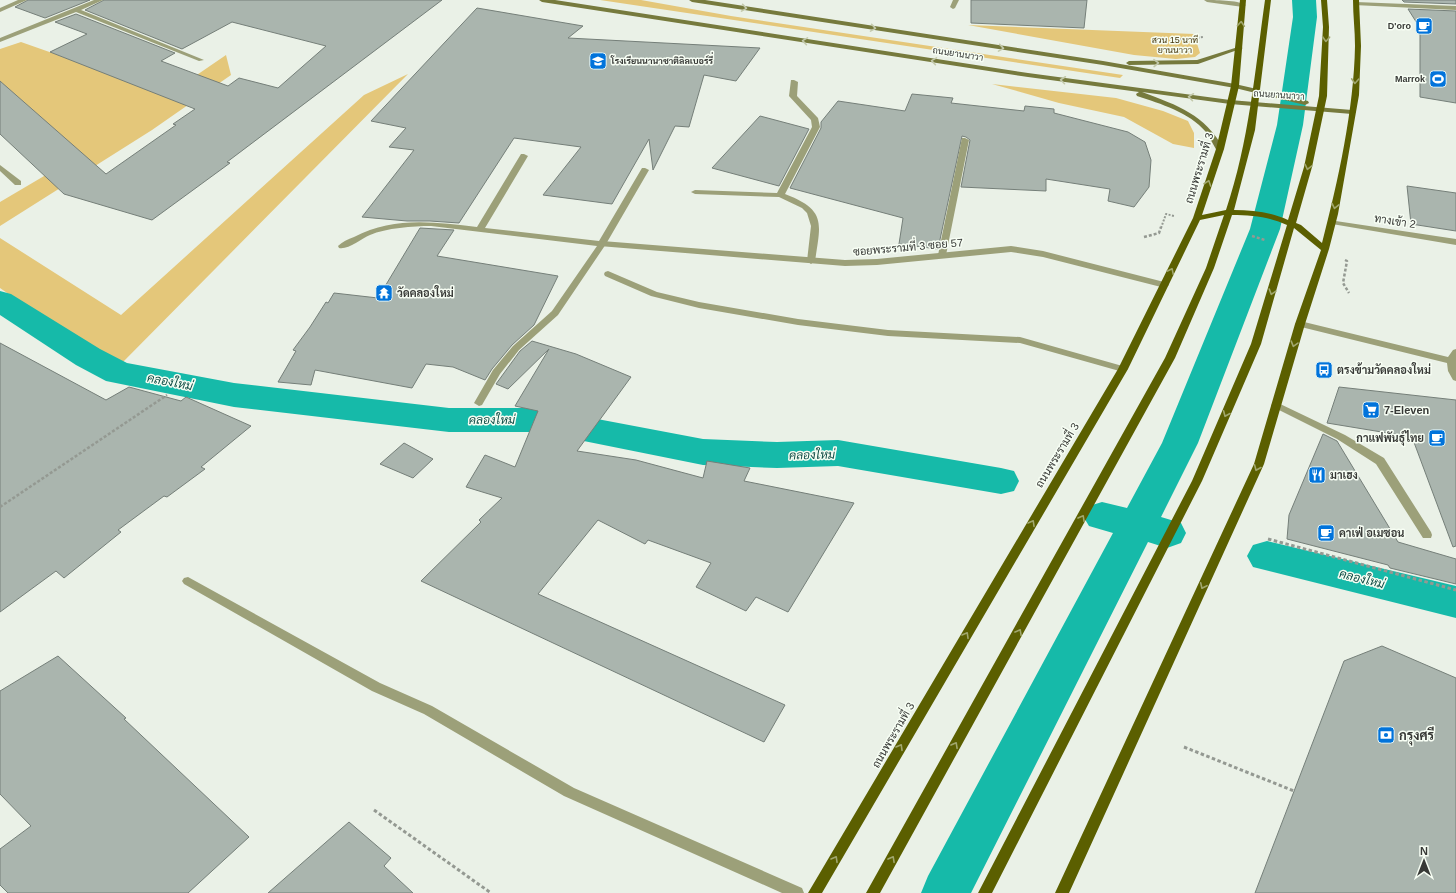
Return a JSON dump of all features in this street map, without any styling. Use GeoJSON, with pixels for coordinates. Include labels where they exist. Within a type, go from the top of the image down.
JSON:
{"type":"FeatureCollection","features":[{"type":"Feature","properties":{"kind":"main road","name":"ถนนยานนาวา"},"geometry":{"type":"LineString","coordinates":[[543,0],[1028,75],[1230,102],[1315,107],[1352,112]]}},
{"type":"Feature","properties":{"kind":"main road","name":"ถนนยานนาวา"},"geometry":{"type":"LineString","coordinates":[[692,0],[1103,63],[1235,86],[1267,93],[1315,107]]}},
{"type":"Feature","properties":{"kind":"main road"},"geometry":{"type":"LineString","coordinates":[[873,893],[1170,358],[1210,268],[1235,194],[1251,130],[1268,0]]}},
{"type":"Feature","properties":{"kind":"main road"},"geometry":{"type":"LineString","coordinates":[[985,893],[1197,482],[1256,344],[1308,167],[1322,103],[1326,27],[1324,0]]}},
{"type":"Feature","properties":{"kind":"main road"},"geometry":{"type":"LineString","coordinates":[[1062,893],[1259,464],[1332,222],[1352,112],[1358,46],[1356,2]]}},
{"type":"Feature","properties":{"kind":"main road","name":"ถนนพระรามที่ 3"},"geometry":{"type":"LineString","coordinates":[[815,893],[1123,369],[1165,285],[1197,218],[1220,149],[1235,86],[1240,48],[1243,3]]}},
{"type":"Feature","properties":{"kind":"main road"},"geometry":{"type":"LineString","coordinates":[[1103,63],[1198,62],[1240,48]]}},
{"type":"Feature","properties":{"kind":"main road"},"geometry":{"type":"LineString","coordinates":[[1118,87],[1167,104],[1188,114],[1207,129],[1220,149]]}},
{"type":"Feature","properties":{"kind":"main road"},"geometry":{"type":"LineString","coordinates":[[1197,218],[1228,212],[1255,213],[1277,218],[1298,227],[1325,249]]}},
{"type":"Feature","properties":{"kind":"street"},"geometry":{"type":"LineString","coordinates":[[0,10],[24,0]]}},
{"type":"Feature","properties":{"kind":"street"},"geometry":{"type":"LineString","coordinates":[[0,40],[100,0]]}},
{"type":"Feature","properties":{"kind":"street"},"geometry":{"type":"LineString","coordinates":[[952,7],[956,0]]}},
{"type":"Feature","properties":{"kind":"street"},"geometry":{"type":"LineString","coordinates":[[1206,0],[1243,3]]}},
{"type":"Feature","properties":{"kind":"street"},"geometry":{"type":"LineString","coordinates":[[1404,0],[1408,6]]}},
{"type":"Feature","properties":{"kind":"street"},"geometry":{"type":"LineString","coordinates":[[1431,0],[1436,7]]}},
{"type":"Feature","properties":{"kind":"street"},"geometry":{"type":"LineString","coordinates":[[1356,2],[1456,8]]}},
{"type":"Feature","properties":{"kind":"street"},"geometry":{"type":"LineString","coordinates":[[76,10],[201,60]]}},
{"type":"Feature","properties":{"kind":"street"},"geometry":{"type":"LineString","coordinates":[[780,195],[816,127],[815,120],[793,96],[794,82]]}},
{"type":"Feature","properties":{"kind":"street"},"geometry":{"type":"LineString","coordinates":[[942,255],[965,140]]}},
{"type":"Feature","properties":{"kind":"street"},"geometry":{"type":"LineString","coordinates":[[481,228],[524,156]]}},
{"type":"Feature","properties":{"kind":"street"},"geometry":{"type":"LineString","coordinates":[[0,167],[18,183]]}},
{"type":"Feature","properties":{"kind":"street"},"geometry":{"type":"LineString","coordinates":[[479,403],[496,372],[516,348],[555,313],[602,244],[645,170]]}},
{"type":"Feature","properties":{"kind":"street"},"geometry":{"type":"LineString","coordinates":[[695,192],[780,195],[797,201],[810,209],[816,220],[811,261]]}},
{"type":"Feature","properties":{"kind":"street","name":"ทางเข้า 2"},"geometry":{"type":"LineString","coordinates":[[1332,222],[1456,242]]}},
{"type":"Feature","properties":{"kind":"street","name":"ซอยพระรามที่ 3 ซอย 57"},"geometry":{"type":"LineString","coordinates":[[342,246],[369,232],[409,224],[431,224],[481,228],[602,244],[811,261],[877,262],[1011,249],[1043,254],[1165,285]]}},
{"type":"Feature","properties":{"kind":"street"},"geometry":{"type":"LineString","coordinates":[[608,274],[654,294],[699,305],[798,322],[888,333],[1020,340],[1123,369]]}},
{"type":"Feature","properties":{"kind":"street"},"geometry":{"type":"LineString","coordinates":[[1300,324],[1451,361]]}},
{"type":"Feature","properties":{"kind":"street"},"geometry":{"type":"LineString","coordinates":[[1456,352],[1451,361],[1451,371],[1456,378]]}},
{"type":"Feature","properties":{"kind":"street"},"geometry":{"type":"LineString","coordinates":[[1276,405],[1341,436],[1380,462],[1427,535]]}},
{"type":"Feature","properties":{"kind":"street"},"geometry":{"type":"LineString","coordinates":[[188,581],[376,687],[428,710],[569,792],[797,893]]}},
{"type":"Feature","properties":{"kind":"path"},"geometry":{"type":"LineString","coordinates":[[1144,237],[1159,233],[1166,214],[1181,218]]}},
{"type":"Feature","properties":{"kind":"path"},"geometry":{"type":"LineString","coordinates":[[1249,236],[1272,241]]}},
{"type":"Feature","properties":{"kind":"path"},"geometry":{"type":"LineString","coordinates":[[1340,259],[1347,261],[1343,283],[1348,293]]}},
{"type":"Feature","properties":{"kind":"path"},"geometry":{"type":"LineString","coordinates":[[0,507],[167,395]]}},
{"type":"Feature","properties":{"kind":"path"},"geometry":{"type":"LineString","coordinates":[[1268,539],[1456,590]]}},
{"type":"Feature","properties":{"kind":"path"},"geometry":{"type":"LineString","coordinates":[[1184,747],[1294,791]]}},
{"type":"Feature","properties":{"kind":"path"},"geometry":{"type":"LineString","coordinates":[[374,810],[491,893]]}},
{"type":"Feature","properties":{"kind":"green space"},"geometry":{"type":"Polygon","coordinates":[[[600,0],[641,0],[731,16],[1123,75],[1120,78],[600,0]]]}},
{"type":"Feature","properties":{"kind":"green space","name":"สวน 15 นาที ยานนาวา"},"geometry":{"type":"Polygon","coordinates":[[[968,25],[1194,34],[1200,53],[1195,57],[1176,59],[1134,55],[968,25]]]}},
{"type":"Feature","properties":{"kind":"green space"},"geometry":{"type":"Polygon","coordinates":[[[21,42],[169,94],[226,55],[231,75],[152,130],[0,226],[0,202],[78,156],[0,95],[0,49],[21,42]]]}},
{"type":"Feature","properties":{"kind":"green space"},"geometry":{"type":"Polygon","coordinates":[[[408,74],[121,364],[93,353],[0,288],[0,238],[121,315],[364,95],[408,74]]]}},
{"type":"Feature","properties":{"kind":"green space"},"geometry":{"type":"Polygon","coordinates":[[[992,84],[1116,98],[1163,111],[1188,121],[1194,133],[1194,148],[1173,144],[1124,117],[1059,103],[992,84]]]}},
{"type":"Feature","properties":{"kind":"building"},"geometry":{"type":"Polygon","coordinates":[[[28,0],[90,0],[45,18],[15,7],[28,0]]]}},
{"type":"Feature","properties":{"kind":"building"},"geometry":{"type":"Polygon","coordinates":[[[104,0],[442,0],[227,162],[230,163],[152,220],[64,194],[0,134],[0,81],[106,174],[176,125],[173,124],[195,109],[50,52],[87,34],[55,22],[76,14],[175,53],[161,61],[228,86],[239,78],[278,88],[326,46],[232,22],[182,49],[85,10],[104,0]]]}},
{"type":"Feature","properties":{"kind":"building"},"geometry":{"type":"Polygon","coordinates":[[[971,0],[1087,0],[1084,28],[971,23],[971,0]]]}},
{"type":"Feature","properties":{"kind":"building"},"geometry":{"type":"Polygon","coordinates":[[[1402,0],[1456,0],[1456,4],[1404,2],[1402,0]]]}},
{"type":"Feature","properties":{"kind":"building"},"geometry":{"type":"Polygon","coordinates":[[[477,8],[583,26],[568,38],[760,48],[736,81],[704,75],[689,127],[675,126],[653,170],[649,139],[612,204],[543,195],[581,147],[514,138],[459,223],[407,221],[362,217],[414,150],[389,147],[406,128],[371,121],[477,8]]]}},
{"type":"Feature","properties":{"kind":"building"},"geometry":{"type":"Polygon","coordinates":[[[1408,9],[1456,11],[1456,103],[1420,97],[1420,28],[1408,9]]]}},
{"type":"Feature","properties":{"kind":"building"},"geometry":{"type":"Polygon","coordinates":[[[912,94],[953,98],[951,103],[1024,111],[1025,106],[1054,109],[1054,113],[1128,132],[1145,142],[1151,160],[1149,187],[1134,207],[1108,201],[1110,189],[1046,179],[1046,191],[961,187],[970,140],[962,136],[938,249],[899,244],[903,218],[790,188],[821,128],[821,122],[838,101],[905,111],[912,94]]]}},
{"type":"Feature","properties":{"kind":"building"},"geometry":{"type":"Polygon","coordinates":[[[760,116],[809,129],[779,186],[712,168],[760,116]]]}},
{"type":"Feature","properties":{"kind":"building"},"geometry":{"type":"Polygon","coordinates":[[[1407,186],[1456,193],[1456,231],[1411,224],[1407,186]]]}},
{"type":"Feature","properties":{"kind":"building"},"geometry":{"type":"Polygon","coordinates":[[[420,228],[454,230],[437,256],[558,276],[534,325],[512,345],[485,380],[453,367],[426,364],[412,388],[315,370],[311,385],[278,382],[296,351],[293,350],[326,302],[328,303],[334,293],[378,298],[420,228]]]}},
{"type":"Feature","properties":{"kind":"building"},"geometry":{"type":"Polygon","coordinates":[[[532,341],[576,354],[631,377],[577,451],[636,460],[703,478],[707,461],[750,468],[744,481],[854,503],[788,612],[756,597],[746,611],[696,587],[711,563],[648,540],[645,544],[598,520],[538,594],[785,705],[764,742],[421,581],[481,522],[479,520],[502,498],[466,487],[485,455],[515,467],[538,411],[515,406],[549,349],[508,389],[496,384],[520,351],[532,341]]]}},
{"type":"Feature","properties":{"kind":"building"},"geometry":{"type":"Polygon","coordinates":[[[0,343],[106,400],[129,387],[181,401],[186,397],[251,426],[201,467],[205,469],[167,497],[164,496],[118,530],[121,532],[64,578],[56,571],[0,612],[0,343]]]}},
{"type":"Feature","properties":{"kind":"building"},"geometry":{"type":"Polygon","coordinates":[[[1339,387],[1456,400],[1456,546],[1453,547],[1412,437],[1327,423],[1339,387]]]}},
{"type":"Feature","properties":{"kind":"building"},"geometry":{"type":"Polygon","coordinates":[[[1323,434],[1337,441],[1398,542],[1456,559],[1456,584],[1390,568],[1388,565],[1287,539],[1289,515],[1323,434]]]}},
{"type":"Feature","properties":{"kind":"building"},"geometry":{"type":"Polygon","coordinates":[[[404,443],[433,459],[413,478],[380,464],[404,443]]]}},
{"type":"Feature","properties":{"kind":"building","name":"กรุงศรี"},"geometry":{"type":"Polygon","coordinates":[[[1382,646],[1456,678],[1456,893],[1255,893],[1344,661],[1382,646]]]}},
{"type":"Feature","properties":{"kind":"building"},"geometry":{"type":"Polygon","coordinates":[[[58,656],[126,718],[124,719],[249,837],[188,893],[8,893],[0,885],[0,849],[31,826],[0,794],[0,691],[58,656]]]}},
{"type":"Feature","properties":{"kind":"building"},"geometry":{"type":"Polygon","coordinates":[[[349,822],[391,858],[384,866],[413,893],[268,893],[349,822]]]}},
{"type":"Feature","properties":{"kind":"waterway"},"geometry":{"type":"LineString","coordinates":[[1137,525],[1180,443],[1265,229],[1290,125],[1305,17],[1304,0]]}},
{"type":"Feature","properties":{"kind":"waterway","name":"คลองใหม่"},"geometry":{"type":"LineString","coordinates":[[0,301],[88,357],[118,373],[234,395],[449,420],[539,420],[703,452],[777,455],[838,453],[1001,481]]}},
{"type":"Feature","properties":{"kind":"waterway","name":"คลองใหม่"},"geometry":{"type":"LineString","coordinates":[[1102,516],[1137,525]]}},
{"type":"Feature","properties":{"kind":"waterway"},"geometry":{"type":"LineString","coordinates":[[945,893],[1137,525]]}},
{"type":"Feature","properties":{"kind":"waterway","name":"คลองใหม่"},"geometry":{"type":"LineString","coordinates":[[1137,525],[1167,533]]}},
{"type":"Feature","properties":{"kind":"waterway","name":"คลองใหม่"},"geometry":{"type":"LineString","coordinates":[[1267,556],[1456,602]]}},
{"type":"Feature","properties":{"kind":"place","name":"D'oro"},"geometry":{"type":"Point","coordinates":[1424,26]}},
{"type":"Feature","properties":{"kind":"place","name":"โรงเรียนนานาชาติลิลเบอร์รี่"},"geometry":{"type":"Point","coordinates":[598,61]}},
{"type":"Feature","properties":{"kind":"place","name":"Marrok"},"geometry":{"type":"Point","coordinates":[1438,79]}},
{"type":"Feature","properties":{"kind":"place","name":"วัดคลองใหม่"},"geometry":{"type":"Point","coordinates":[384,293]}},
{"type":"Feature","properties":{"kind":"place","name":"ตรงข้ามวัดคลองใหม่"},"geometry":{"type":"Point","coordinates":[1324,370]}},
{"type":"Feature","properties":{"kind":"place","name":"7-Eleven"},"geometry":{"type":"Point","coordinates":[1371,410]}},
{"type":"Feature","properties":{"kind":"place","name":"กาแฟพันธ์ุไทย"},"geometry":{"type":"Point","coordinates":[1437,438]}},
{"type":"Feature","properties":{"kind":"place","name":"มาเฮง"},"geometry":{"type":"Point","coordinates":[1317,475]}},
{"type":"Feature","properties":{"kind":"place","name":"คาเฟ่ อเมซอน"},"geometry":{"type":"Point","coordinates":[1326,533]}},
{"type":"Feature","properties":{"kind":"place","name":"กรุงศรี"},"geometry":{"type":"Point","coordinates":[1386,735]}}]}
